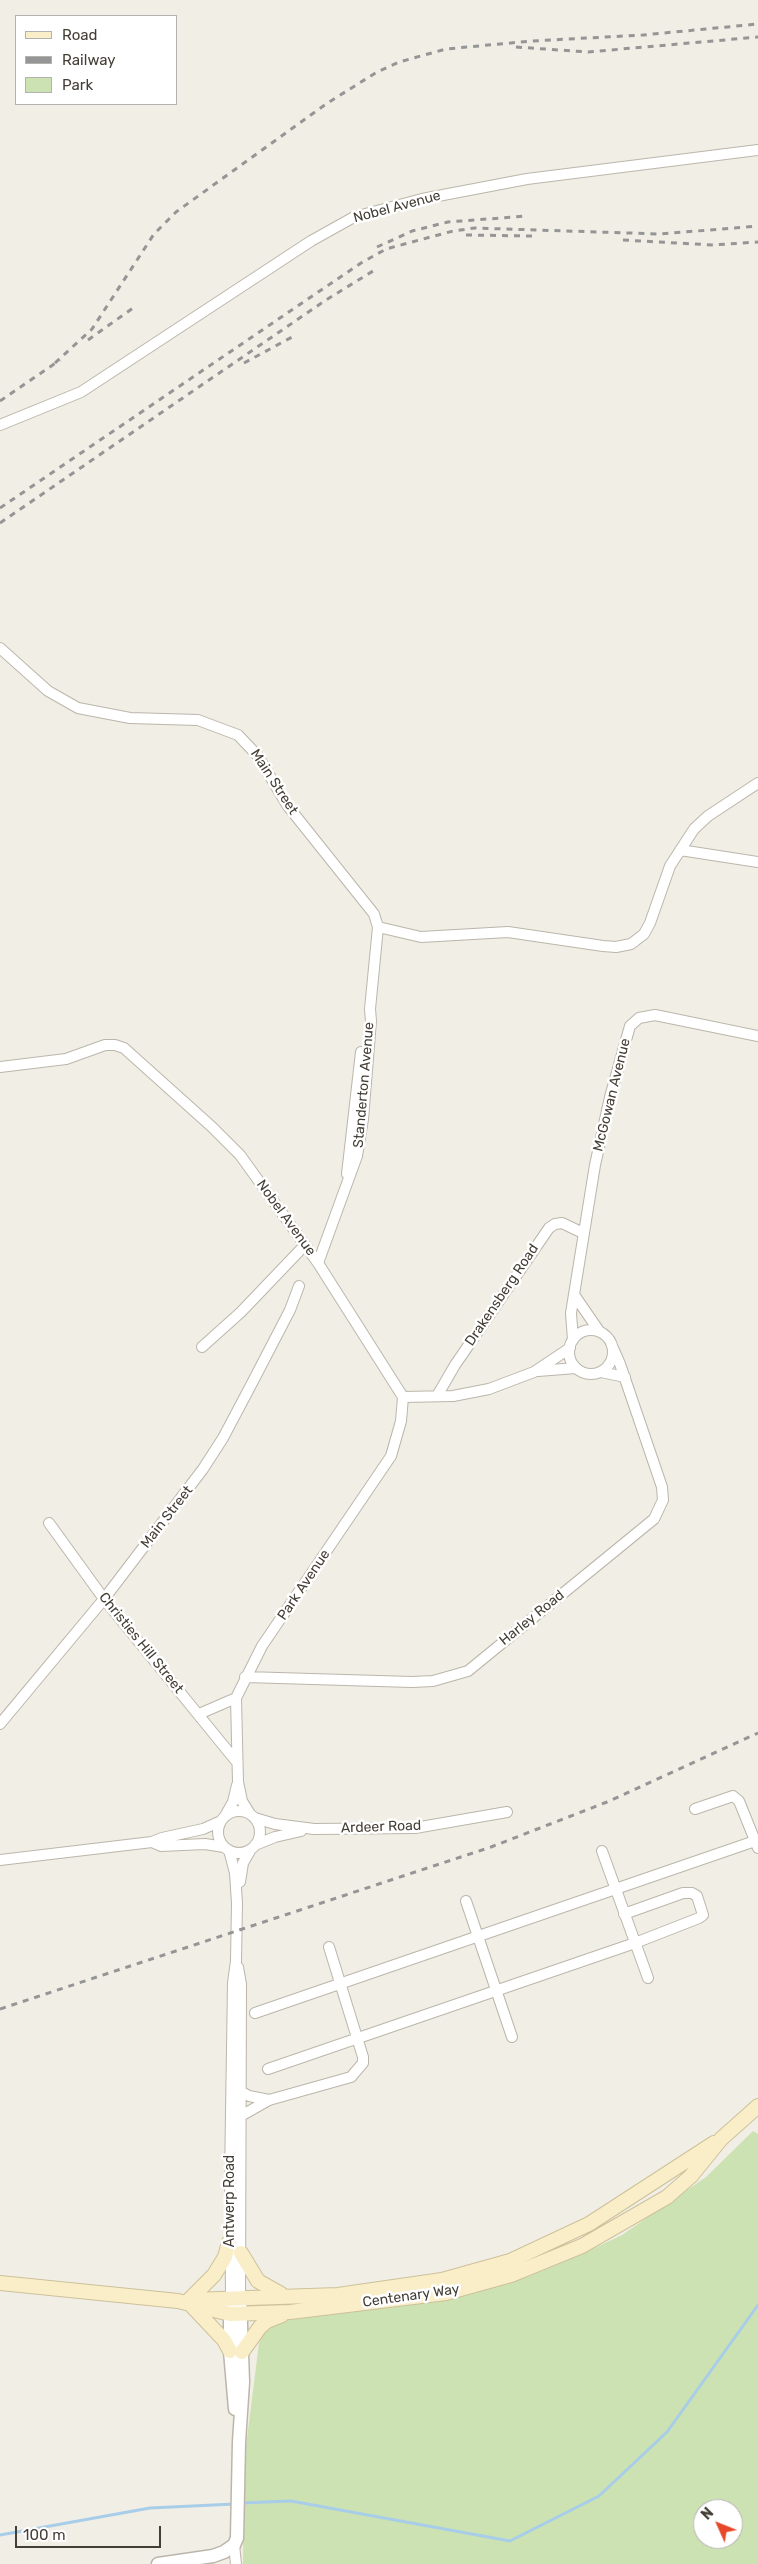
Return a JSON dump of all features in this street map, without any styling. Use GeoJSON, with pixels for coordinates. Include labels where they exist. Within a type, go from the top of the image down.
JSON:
{"type":"FeatureCollection","features":[{"type":"Feature","properties":{"kind":"main road","name":"Centenary Way"},"geometry":{"type":"LineString","coordinates":[[186,2302],[236,2297],[338,2295],[442,2280],[510,2261],[589,2224],[721,2139],[758,2106]]}},
{"type":"Feature","properties":{"kind":"main road","name":"Centenary Way"},"geometry":{"type":"LineString","coordinates":[[0,2283],[186,2302],[235,2314],[290,2312],[446,2293],[511,2275],[582,2246],[667,2197],[691,2176],[721,2139]]}},
{"type":"Feature","properties":{"kind":"main road"},"geometry":{"type":"LineString","coordinates":[[230,2242],[225,2257],[214,2275],[186,2302],[236,2351],[268,2321],[290,2312]]}},
{"type":"Feature","properties":{"kind":"main road"},"geometry":{"type":"LineString","coordinates":[[241,2253],[258,2281],[286,2296]]}},
{"type":"Feature","properties":{"kind":"street","name":"Nobel Avenue"},"geometry":{"type":"LineString","coordinates":[[0,426],[81,392],[311,241],[354,217],[431,197],[527,179],[758,150]]}},
{"type":"Feature","properties":{"kind":"street","name":"Main Street"},"geometry":{"type":"LineString","coordinates":[[0,648],[48,692],[78,708],[130,718],[198,720],[238,735],[258,756],[287,805],[374,914],[378,927]]}},
{"type":"Feature","properties":{"kind":"street"},"geometry":{"type":"LineString","coordinates":[[378,927],[421,937],[508,932],[603,946],[625,946],[638,940],[644,934],[650,923],[670,866],[694,829],[708,816],[758,783]]}},
{"type":"Feature","properties":{"kind":"street"},"geometry":{"type":"LineString","coordinates":[[680,850],[758,862]]}},
{"type":"Feature","properties":{"kind":"street","name":"Standerton Avenue"},"geometry":{"type":"LineString","coordinates":[[318,1263],[343,1192],[351,1177],[357,1156],[363,1119],[371,1021],[370,1010],[378,927]]}},
{"type":"Feature","properties":{"kind":"street","name":"McGowan Avenue"},"geometry":{"type":"LineString","coordinates":[[572,1344],[571,1313],[583,1233],[610,1097],[628,1031],[634,1021],[644,1016],[655,1015],[758,1036]]}},
{"type":"Feature","properties":{"kind":"street","name":"Nobel Avenue"},"geometry":{"type":"LineString","coordinates":[[0,1067],[66,1059],[92,1048],[115,1045],[124,1048],[240,1155],[318,1263],[403,1397]]}},
{"type":"Feature","properties":{"kind":"street","name":"Drakensberg Road"},"geometry":{"type":"LineString","coordinates":[[438,1396],[455,1365],[548,1228],[562,1222],[583,1233]]}},
{"type":"Feature","properties":{"kind":"street"},"geometry":{"type":"LineString","coordinates":[[202,1347],[241,1312],[305,1245]]}},
{"type":"Feature","properties":{"kind":"street","name":"Main Street"},"geometry":{"type":"LineString","coordinates":[[0,1724],[104,1599],[191,1486],[223,1438],[290,1310],[299,1286]]}},
{"type":"Feature","properties":{"kind":"street"},"geometry":{"type":"LineString","coordinates":[[575,1296],[599,1332]]}},
{"type":"Feature","properties":{"kind":"street"},"geometry":{"type":"LineString","coordinates":[[571,1328],[582,1320],[590,1318]]}},
{"type":"Feature","properties":{"kind":"street"},"geometry":{"type":"LineString","coordinates":[[534,1372],[588,1330],[607,1336],[613,1348],[611,1360],[601,1372]]}},
{"type":"Feature","properties":{"kind":"street"},"geometry":{"type":"LineString","coordinates":[[572,1344],[571,1358],[576,1368]]}},
{"type":"Feature","properties":{"kind":"street","name":"Harley Road"},"geometry":{"type":"LineString","coordinates":[[245,1677],[412,1682],[433,1681],[468,1671],[654,1519],[661,1507],[662,1487],[625,1377],[613,1348]]}},
{"type":"Feature","properties":{"kind":"street"},"geometry":{"type":"LineString","coordinates":[[403,1397],[468,1395],[534,1372],[576,1368],[587,1373],[601,1372],[612,1376],[625,1377]]}},
{"type":"Feature","properties":{"kind":"street","name":"Park Avenue"},"geometry":{"type":"LineString","coordinates":[[252,1816],[242,1801],[238,1782],[236,1698],[262,1646],[390,1456],[401,1421],[403,1397]]}},
{"type":"Feature","properties":{"kind":"street","name":"Christies Hill Street"},"geometry":{"type":"LineString","coordinates":[[49,1522],[104,1599],[236,1761]]}},
{"type":"Feature","properties":{"kind":"street"},"geometry":{"type":"LineString","coordinates":[[199,1714],[236,1698]]}},
{"type":"Feature","properties":{"kind":"street","name":"Park Avenue"},"geometry":{"type":"LineString","coordinates":[[223,1819],[233,1802],[238,1782]]}},
{"type":"Feature","properties":{"kind":"street"},"geometry":{"type":"LineString","coordinates":[[255,2013],[614,1889],[757,1845],[742,1806],[733,1796],[696,1809]]}},
{"type":"Feature","properties":{"kind":"street"},"geometry":{"type":"LineString","coordinates":[[0,1860],[152,1842],[203,1830],[240,1811],[252,1816],[260,1834],[253,1847],[239,1852],[205,1844],[161,1846],[152,1842]]}},
{"type":"Feature","properties":{"kind":"street","name":"Ardeer Road"},"geometry":{"type":"LineString","coordinates":[[252,1816],[275,1824],[314,1829],[415,1828],[507,1812]]}},
{"type":"Feature","properties":{"kind":"street"},"geometry":{"type":"LineString","coordinates":[[223,1819],[218,1832],[227,1848]]}},
{"type":"Feature","properties":{"kind":"street","name":"Ardeer Road"},"geometry":{"type":"LineString","coordinates":[[253,1847],[288,1833],[314,1829]]}},
{"type":"Feature","properties":{"kind":"street","name":"Antwerp Road"},"geometry":{"type":"LineString","coordinates":[[236,2297],[230,2242],[233,1983],[236,1961],[237,1903],[241,1870],[253,1847]]}},
{"type":"Feature","properties":{"kind":"street","name":"Antwerp Road"},"geometry":{"type":"LineString","coordinates":[[227,1848],[234,1873],[237,1903]]}},
{"type":"Feature","properties":{"kind":"street"},"geometry":{"type":"LineString","coordinates":[[602,1851],[614,1889],[648,1978]]}},
{"type":"Feature","properties":{"kind":"street"},"geometry":{"type":"LineString","coordinates":[[268,2069],[496,1992],[635,1943],[701,1917],[697,1896],[692,1893],[683,1893],[624,1914]]}},
{"type":"Feature","properties":{"kind":"street"},"geometry":{"type":"LineString","coordinates":[[466,1901],[512,2037]]}},
{"type":"Feature","properties":{"kind":"street"},"geometry":{"type":"LineString","coordinates":[[239,2116],[269,2100],[352,2077],[363,2063],[329,1947]]}},
{"type":"Feature","properties":{"kind":"street","name":"Antwerp Road"},"geometry":{"type":"LineString","coordinates":[[234,2545],[237,2538],[239,2442],[243,2382],[236,2351],[235,2314],[241,2253],[239,2116],[241,1984],[236,1961]]}},
{"type":"Feature","properties":{"kind":"street"},"geometry":{"type":"LineString","coordinates":[[240,2091],[249,2096],[269,2100]]}},
{"type":"Feature","properties":{"kind":"street"},"geometry":{"type":"LineString","coordinates":[[158,2564],[213,2556],[234,2545],[236,2564]]}},
{"type":"Feature","properties":{"kind":"green space"},"geometry":{"type":"Polygon","coordinates":[[[753,2131],[758,2134],[758,2564],[243,2564],[244,2462],[259,2343],[265,2330],[282,2321],[467,2295],[530,2276],[622,2235],[706,2177],[753,2131]]]}},
{"type":"Feature","properties":{"kind":"waterway"},"geometry":{"type":"LineString","coordinates":[[241,2503],[291,2501],[510,2541],[599,2496],[667,2432],[758,2305]]}},
{"type":"Feature","properties":{"kind":"waterway"},"geometry":{"type":"LineString","coordinates":[[0,2535],[150,2508],[235,2504]]}},
{"type":"Feature","properties":{"kind":"railway"},"geometry":{"type":"LineString","coordinates":[[55,363],[92,329],[154,234],[176,212],[326,104],[377,72],[399,62],[446,49],[532,41],[643,35],[758,24]]}},
{"type":"Feature","properties":{"kind":"railway"},"geometry":{"type":"LineString","coordinates":[[516,47],[588,52],[758,37]]}},
{"type":"Feature","properties":{"kind":"railway"},"geometry":{"type":"LineString","coordinates":[[377,247],[412,231],[448,222],[527,216]]}},
{"type":"Feature","properties":{"kind":"railway"},"geometry":{"type":"LineString","coordinates":[[0,508],[361,263],[386,249],[453,231],[475,228],[660,234],[758,226]]}},
{"type":"Feature","properties":{"kind":"railway"},"geometry":{"type":"LineString","coordinates":[[466,235],[533,236]]}},
{"type":"Feature","properties":{"kind":"railway"},"geometry":{"type":"LineString","coordinates":[[623,240],[713,245],[758,242]]}},
{"type":"Feature","properties":{"kind":"railway"},"geometry":{"type":"LineString","coordinates":[[0,523],[326,300],[373,271]]}},
{"type":"Feature","properties":{"kind":"railway"},"geometry":{"type":"LineString","coordinates":[[88,340],[133,308]]}},
{"type":"Feature","properties":{"kind":"railway"},"geometry":{"type":"LineString","coordinates":[[244,363],[294,336]]}},
{"type":"Feature","properties":{"kind":"railway"},"geometry":{"type":"LineString","coordinates":[[0,401],[60,360]]}},
{"type":"Feature","properties":{"kind":"railway"},"geometry":{"type":"LineString","coordinates":[[0,2009],[491,1847],[607,1802],[758,1733]]}}]}
